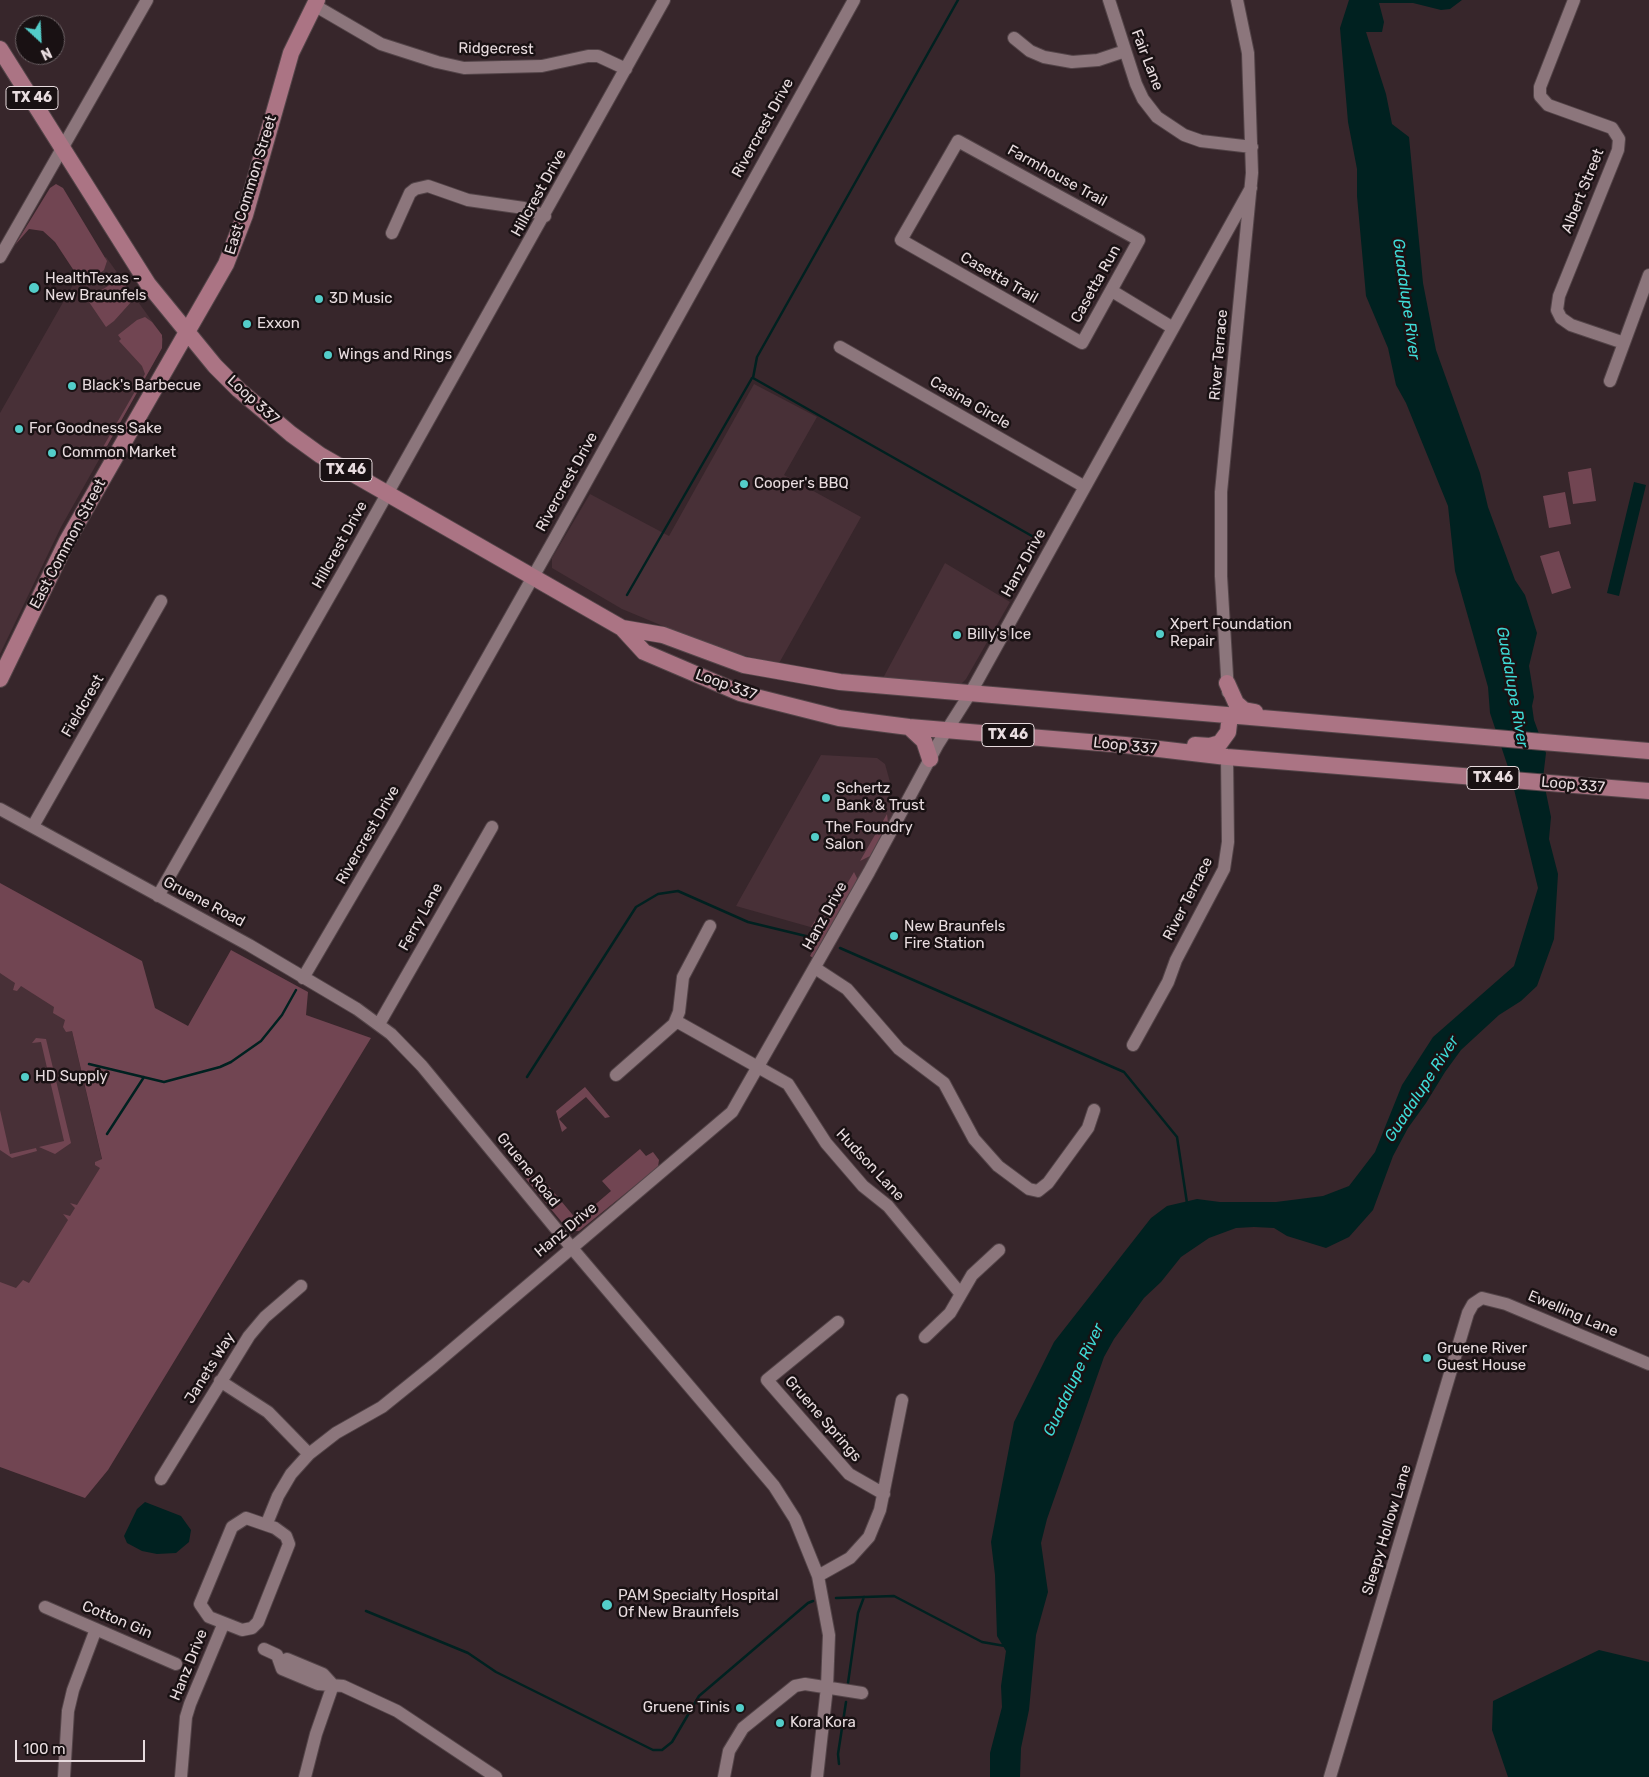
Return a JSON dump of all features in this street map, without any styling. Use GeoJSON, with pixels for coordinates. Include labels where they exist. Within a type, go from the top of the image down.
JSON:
{"type":"FeatureCollection","features":[{"type":"Feature","properties":{"kind":"main road","name":"East Common Street"},"geometry":{"type":"LineString","coordinates":[[0,680],[67,541],[226,264],[237,239],[291,53],[316,3]]}},
{"type":"Feature","properties":{"kind":"main road","name":"Loop 337"},"geometry":{"type":"LineString","coordinates":[[0,49],[148,284],[215,366],[275,421],[320,455],[622,628],[644,652],[740,693],[839,718],[909,727],[1112,744],[1227,757],[1415,770],[1570,786],[1646,791]]}},
{"type":"Feature","properties":{"kind":"main road","name":"Loop 337"},"geometry":{"type":"LineString","coordinates":[[622,628],[663,635],[700,651],[774,672],[840,682],[1649,751]]}},
{"type":"Feature","properties":{"kind":"main road"},"geometry":{"type":"LineString","coordinates":[[1206,713],[1217,706],[1227,683]]}},
{"type":"Feature","properties":{"kind":"main road"},"geometry":{"type":"LineString","coordinates":[[1227,683],[1233,700],[1244,710],[1325,718],[1334,725]]}},
{"type":"Feature","properties":{"kind":"main road"},"geometry":{"type":"LineString","coordinates":[[1112,744],[1117,740],[1130,739],[1215,745],[1220,743],[1228,732],[1230,715]]}},
{"type":"Feature","properties":{"kind":"main road"},"geometry":{"type":"LineString","coordinates":[[909,727],[925,744],[930,759]]}},
{"type":"Feature","properties":{"kind":"street"},"geometry":{"type":"LineString","coordinates":[[0,257],[146,0]]}},
{"type":"Feature","properties":{"kind":"street","name":"Hillcrest Drive"},"geometry":{"type":"LineString","coordinates":[[158,896],[544,216],[664,0]]}},
{"type":"Feature","properties":{"kind":"street","name":"Rivercrest Drive"},"geometry":{"type":"LineString","coordinates":[[303,978],[394,823],[854,0]]}},
{"type":"Feature","properties":{"kind":"street","name":"Fair Lane"},"geometry":{"type":"LineString","coordinates":[[1109,0],[1143,99],[1157,117],[1168,126],[1201,141],[1252,147]]}},
{"type":"Feature","properties":{"kind":"street","name":"River Terrace"},"geometry":{"type":"LineString","coordinates":[[1230,715],[1222,585],[1221,492],[1251,188],[1252,147],[1248,53],[1237,0]]}},
{"type":"Feature","properties":{"kind":"street","name":"Albert Street"},"geometry":{"type":"LineString","coordinates":[[1574,0],[1540,87],[1540,96],[1548,104],[1612,128],[1619,139],[1618,150],[1559,296],[1557,310],[1561,318],[1571,325],[1624,343]]}},
{"type":"Feature","properties":{"kind":"street","name":"Ridgecrest"},"geometry":{"type":"LineString","coordinates":[[316,3],[381,44],[437,62],[464,68],[542,66],[588,56],[598,56],[626,69]]}},
{"type":"Feature","properties":{"kind":"street"},"geometry":{"type":"LineString","coordinates":[[1014,38],[1030,51],[1044,57],[1072,62],[1098,60],[1125,51]]}},
{"type":"Feature","properties":{"kind":"street","name":"Casetta Trail"},"geometry":{"type":"LineString","coordinates":[[958,141],[901,240],[1082,343]]}},
{"type":"Feature","properties":{"kind":"street","name":"Farmhouse Trail"},"geometry":{"type":"LineString","coordinates":[[958,141],[1139,240]]}},
{"type":"Feature","properties":{"kind":"street"},"geometry":{"type":"LineString","coordinates":[[392,233],[410,193],[415,189],[428,186],[468,200],[524,208],[544,216]]}},
{"type":"Feature","properties":{"kind":"street","name":"Hanz Drive"},"geometry":{"type":"LineString","coordinates":[[267,1523],[278,1496],[291,1474],[309,1454],[336,1433],[382,1407],[434,1365],[571,1247],[723,1121],[740,1101],[946,730],[971,692],[1251,188]]}},
{"type":"Feature","properties":{"kind":"street","name":"Casetta Run"},"geometry":{"type":"LineString","coordinates":[[1082,343],[1139,240]]}},
{"type":"Feature","properties":{"kind":"street"},"geometry":{"type":"LineString","coordinates":[[1610,381],[1649,275]]}},
{"type":"Feature","properties":{"kind":"street"},"geometry":{"type":"LineString","coordinates":[[1112,291],[1173,328]]}},
{"type":"Feature","properties":{"kind":"street","name":"Casina Circle"},"geometry":{"type":"LineString","coordinates":[[840,347],[1085,487]]}},
{"type":"Feature","properties":{"kind":"street","name":"Fieldcrest"},"geometry":{"type":"LineString","coordinates":[[33,826],[161,601]]}},
{"type":"Feature","properties":{"kind":"street","name":"River Terrace"},"geometry":{"type":"LineString","coordinates":[[1133,1045],[1168,982],[1176,960],[1224,868],[1228,842],[1227,757]]}},
{"type":"Feature","properties":{"kind":"street","name":"Gruene Road"},"geometry":{"type":"LineString","coordinates":[[0,808],[249,944],[379,1024],[422,1066],[571,1247],[774,1486],[795,1519],[818,1576],[829,1635],[827,1687],[817,1777]]}},
{"type":"Feature","properties":{"kind":"street","name":"Ferry Lane"},"geometry":{"type":"LineString","coordinates":[[379,1024],[492,827]]}},
{"type":"Feature","properties":{"kind":"street"},"geometry":{"type":"LineString","coordinates":[[616,1075],[669,1030],[676,1020],[683,977],[710,926]]}},
{"type":"Feature","properties":{"kind":"street"},"geometry":{"type":"LineString","coordinates":[[814,968],[847,989],[899,1049],[944,1083],[974,1139],[998,1166],[1029,1189],[1038,1191],[1048,1183],[1088,1128],[1094,1110]]}},
{"type":"Feature","properties":{"kind":"street","name":"Hudson Lane"},"geometry":{"type":"LineString","coordinates":[[676,1020],[790,1086],[826,1143],[863,1186],[888,1206],[960,1293]]}},
{"type":"Feature","properties":{"kind":"street"},"geometry":{"type":"LineString","coordinates":[[926,1337],[946,1317],[972,1275],[999,1250]]}},
{"type":"Feature","properties":{"kind":"street","name":"Janets Way"},"geometry":{"type":"LineString","coordinates":[[160,1479],[256,1326],[301,1286]]}},
{"type":"Feature","properties":{"kind":"street","name":"Ewelling Lane"},"geometry":{"type":"LineString","coordinates":[[1482,1298],[1506,1304],[1649,1364]]}},
{"type":"Feature","properties":{"kind":"street","name":"Sleepy Hollow Lane"},"geometry":{"type":"LineString","coordinates":[[1330,1777],[1468,1313],[1473,1304],[1482,1298]]}},
{"type":"Feature","properties":{"kind":"street","name":"Gruene Springs"},"geometry":{"type":"LineString","coordinates":[[838,1322],[767,1380],[849,1474],[884,1494]]}},
{"type":"Feature","properties":{"kind":"street"},"geometry":{"type":"LineString","coordinates":[[220,1381],[268,1412],[309,1454]]}},
{"type":"Feature","properties":{"kind":"street"},"geometry":{"type":"LineString","coordinates":[[818,1576],[850,1558],[869,1537],[884,1494],[902,1400]]}},
{"type":"Feature","properties":{"kind":"street","name":"Hanz Drive"},"geometry":{"type":"LineString","coordinates":[[246,1518],[267,1523],[286,1536],[289,1544],[258,1622],[252,1628],[242,1630],[223,1625],[205,1615],[200,1604],[232,1527],[246,1518]]}},
{"type":"Feature","properties":{"kind":"street","name":"Cotton Gin"},"geometry":{"type":"LineString","coordinates":[[45,1607],[176,1664]]}},
{"type":"Feature","properties":{"kind":"street","name":"Hanz Drive"},"geometry":{"type":"LineString","coordinates":[[181,1777],[186,1717],[223,1625]]}},
{"type":"Feature","properties":{"kind":"street"},"geometry":{"type":"LineString","coordinates":[[64,1777],[68,1711],[73,1690],[96,1629]]}},
{"type":"Feature","properties":{"kind":"street"},"geometry":{"type":"LineString","coordinates":[[264,1649],[277,1655],[280,1662],[286,1659],[323,1674],[333,1685],[358,1692],[397,1711],[496,1777]]}},
{"type":"Feature","properties":{"kind":"street"},"geometry":{"type":"LineString","coordinates":[[724,1777],[729,1751],[743,1728],[795,1686],[805,1684],[862,1693]]}},
{"type":"Feature","properties":{"kind":"street"},"geometry":{"type":"LineString","coordinates":[[305,1777],[311,1748],[333,1685]]}},
{"type":"Feature","properties":{"kind":"shaded area"},"geometry":{"type":"Polygon","coordinates":[[[56,184],[63,188],[107,261],[104,270],[84,286],[55,242],[43,231],[29,229],[15,245],[50,188],[56,184]]]}},
{"type":"Feature","properties":{"kind":"shaded area","name":"Common Market"},"geometry":{"type":"Polygon","coordinates":[[[106,257],[159,331],[163,339],[162,348],[61,527],[0,654],[0,413],[78,276],[106,257]]]}},
{"type":"Feature","properties":{"kind":"shaded area"},"geometry":{"type":"Polygon","coordinates":[[[115,282],[125,284],[132,295],[132,301],[106,327],[89,302],[96,293],[115,282]]]}},
{"type":"Feature","properties":{"kind":"shaded area"},"geometry":{"type":"Polygon","coordinates":[[[145,317],[152,322],[162,335],[162,348],[107,446],[103,447],[145,374],[142,366],[119,341],[121,339],[118,335],[137,320],[145,317]]]}},
{"type":"Feature","properties":{"kind":"shaded area"},"geometry":{"type":"Polygon","coordinates":[[[754,384],[817,417],[784,475],[861,517],[778,665],[711,646],[622,609],[552,568],[552,558],[590,494],[669,536],[754,384]]]}},
{"type":"Feature","properties":{"kind":"shaded area"},"geometry":{"type":"Polygon","coordinates":[[[1591,468],[1596,501],[1573,504],[1568,472],[1591,468]]]}},
{"type":"Feature","properties":{"kind":"shaded area"},"geometry":{"type":"Polygon","coordinates":[[[1565,492],[1571,524],[1549,528],[1543,496],[1565,492]]]}},
{"type":"Feature","properties":{"kind":"shaded area"},"geometry":{"type":"Polygon","coordinates":[[[1559,551],[1571,588],[1552,594],[1540,556],[1559,551]]]}},
{"type":"Feature","properties":{"kind":"shaded area"},"geometry":{"type":"Polygon","coordinates":[[[945,563],[1010,602],[966,679],[959,686],[882,680],[945,563]]]}},
{"type":"Feature","properties":{"kind":"shaded area"},"geometry":{"type":"Polygon","coordinates":[[[821,755],[877,758],[885,764],[890,782],[888,800],[895,803],[902,800],[828,932],[736,906],[821,755]]]}},
{"type":"Feature","properties":{"kind":"shaded area"},"geometry":{"type":"Polygon","coordinates":[[[887,814],[888,823],[870,856],[860,861],[887,814]]]}},
{"type":"Feature","properties":{"kind":"shaded area"},"geometry":{"type":"Polygon","coordinates":[[[854,872],[857,878],[856,883],[813,958],[810,956],[818,941],[812,949],[811,946],[819,929],[811,927],[816,919],[824,923],[854,872]]]}},
{"type":"Feature","properties":{"kind":"shaded area"},"geometry":{"type":"Polygon","coordinates":[[[0,883],[142,961],[155,1008],[188,1026],[231,950],[308,992],[306,1015],[371,1038],[108,1470],[85,1498],[0,1467],[0,1282],[16,1288],[23,1280],[29,1283],[68,1220],[63,1214],[70,1216],[75,1208],[70,1203],[77,1205],[100,1168],[95,1165],[95,1162],[102,1159],[72,1031],[66,1032],[63,1027],[65,1020],[53,1013],[54,1007],[21,986],[17,991],[13,990],[15,983],[0,973],[0,883]]]}},
{"type":"Feature","properties":{"kind":"shaded area"},"geometry":{"type":"Polygon","coordinates":[[[0,969],[67,1010],[104,1169],[26,1296],[0,1286],[0,969]]]}},
{"type":"Feature","properties":{"kind":"shaded area"},"geometry":{"type":"Polygon","coordinates":[[[36,1038],[46,1039],[71,1143],[55,1154],[39,1147],[64,1141],[41,1042],[32,1043],[36,1038]]]}},
{"type":"Feature","properties":{"kind":"shaded area"},"geometry":{"type":"Polygon","coordinates":[[[585,1087],[610,1117],[605,1118],[586,1097],[559,1119],[567,1128],[562,1132],[556,1111],[585,1087]]]}},
{"type":"Feature","properties":{"kind":"shaded area"},"geometry":{"type":"Polygon","coordinates":[[[0,1110],[10,1154],[36,1148],[37,1151],[12,1158],[0,1150],[0,1110]]]}},
{"type":"Feature","properties":{"kind":"shaded area"},"geometry":{"type":"Polygon","coordinates":[[[640,1149],[646,1156],[653,1152],[659,1160],[658,1167],[579,1231],[572,1231],[565,1226],[526,1179],[532,1174],[541,1177],[577,1220],[611,1191],[602,1181],[640,1149]]]}},
{"type":"Feature","properties":{"kind":"water","name":"Guadalupe River"},"geometry":{"type":"Polygon","coordinates":[[[1349,0],[1462,0],[1450,9],[1441,10],[1413,3],[1379,3],[1384,22],[1382,32],[1366,32],[1386,94],[1392,124],[1409,137],[1423,283],[1436,350],[1480,473],[1488,507],[1515,580],[1525,595],[1537,633],[1529,666],[1534,697],[1532,706],[1534,720],[1546,753],[1543,778],[1551,817],[1549,839],[1558,874],[1554,939],[1537,986],[1521,1001],[1499,1015],[1461,1050],[1445,1072],[1408,1128],[1393,1156],[1373,1210],[1349,1237],[1326,1248],[1287,1236],[1274,1228],[1236,1228],[1209,1238],[1181,1257],[1161,1282],[1144,1298],[1114,1339],[1104,1357],[1047,1519],[1041,1543],[1048,1592],[1036,1635],[1029,1710],[1021,1748],[1020,1777],[990,1777],[990,1753],[1002,1707],[1001,1686],[1006,1651],[997,1636],[995,1575],[991,1542],[1014,1422],[1054,1342],[1151,1218],[1167,1206],[1197,1199],[1220,1202],[1276,1202],[1323,1196],[1349,1186],[1375,1152],[1402,1085],[1433,1037],[1514,966],[1538,888],[1510,773],[1490,713],[1488,687],[1455,571],[1448,506],[1406,403],[1396,385],[1388,348],[1366,296],[1357,196],[1357,169],[1348,122],[1340,28],[1349,0]]]}},
{"type":"Feature","properties":{"kind":"water"},"geometry":{"type":"Polygon","coordinates":[[[1634,482],[1646,485],[1619,596],[1607,593],[1634,482]]]}},
{"type":"Feature","properties":{"kind":"water"},"geometry":{"type":"Polygon","coordinates":[[[145,1502],[181,1516],[191,1530],[189,1542],[176,1553],[157,1554],[142,1551],[127,1543],[124,1536],[137,1509],[145,1502]]]}},
{"type":"Feature","properties":{"kind":"water"},"geometry":{"type":"Polygon","coordinates":[[[1599,1650],[1649,1662],[1649,1777],[1508,1777],[1492,1730],[1493,1701],[1599,1650]]]}},
{"type":"Feature","properties":{"kind":"waterway"},"geometry":{"type":"LineString","coordinates":[[958,0],[757,357],[753,378],[1039,540]]}},
{"type":"Feature","properties":{"kind":"waterway"},"geometry":{"type":"LineString","coordinates":[[627,595],[752,378]]}},
{"type":"Feature","properties":{"kind":"waterway"},"geometry":{"type":"LineString","coordinates":[[527,1077],[636,907],[658,894],[678,891],[748,922],[814,938]]}},
{"type":"Feature","properties":{"kind":"waterway"},"geometry":{"type":"LineString","coordinates":[[840,948],[1124,1072],[1177,1137],[1187,1203]]}},
{"type":"Feature","properties":{"kind":"waterway"},"geometry":{"type":"LineString","coordinates":[[89,1064],[164,1082],[220,1067],[231,1062],[261,1041],[282,1015],[296,990]]}},
{"type":"Feature","properties":{"kind":"waterway"},"geometry":{"type":"LineString","coordinates":[[107,1134],[144,1077]]}},
{"type":"Feature","properties":{"kind":"waterway"},"geometry":{"type":"LineString","coordinates":[[836,1598],[894,1596],[982,1642],[1005,1646]]}},
{"type":"Feature","properties":{"kind":"waterway"},"geometry":{"type":"LineString","coordinates":[[848,1683],[858,1613],[864,1597]]}},
{"type":"Feature","properties":{"kind":"waterway"},"geometry":{"type":"LineString","coordinates":[[366,1611],[468,1653],[496,1672],[653,1750],[662,1750],[672,1742],[699,1696],[808,1603],[813,1601]]}},
{"type":"Feature","properties":{"kind":"waterway"},"geometry":{"type":"LineString","coordinates":[[839,1764],[838,1754],[846,1702]]}},
{"type":"Feature","properties":{"kind":"place","name":"HealthTexas - New Braunfels"},"geometry":{"type":"Point","coordinates":[34,288]}},
{"type":"Feature","properties":{"kind":"place","name":"3D Music"},"geometry":{"type":"Point","coordinates":[319,299]}},
{"type":"Feature","properties":{"kind":"place","name":"Exxon"},"geometry":{"type":"Point","coordinates":[247,324]}},
{"type":"Feature","properties":{"kind":"place","name":"Wings and Rings"},"geometry":{"type":"Point","coordinates":[328,355]}},
{"type":"Feature","properties":{"kind":"place","name":"Black's Barbecue"},"geometry":{"type":"Point","coordinates":[72,386]}},
{"type":"Feature","properties":{"kind":"place","name":"For Goodness Sake"},"geometry":{"type":"Point","coordinates":[19,429]}},
{"type":"Feature","properties":{"kind":"place","name":"Common Market"},"geometry":{"type":"Point","coordinates":[52,453]}},
{"type":"Feature","properties":{"kind":"place","name":"Cooper's BBQ"},"geometry":{"type":"Point","coordinates":[744,484]}},
{"type":"Feature","properties":{"kind":"place","name":"Xpert Foundation Repair"},"geometry":{"type":"Point","coordinates":[1160,634]}},
{"type":"Feature","properties":{"kind":"place","name":"Billy's Ice"},"geometry":{"type":"Point","coordinates":[957,635]}},
{"type":"Feature","properties":{"kind":"place","name":"Schertz Bank & Trust"},"geometry":{"type":"Point","coordinates":[826,798]}},
{"type":"Feature","properties":{"kind":"place","name":"The Foundry Salon"},"geometry":{"type":"Point","coordinates":[815,837]}},
{"type":"Feature","properties":{"kind":"place","name":"New Braunfels Fire Station"},"geometry":{"type":"Point","coordinates":[894,936]}},
{"type":"Feature","properties":{"kind":"place","name":"HD Supply"},"geometry":{"type":"Point","coordinates":[25,1077]}},
{"type":"Feature","properties":{"kind":"place","name":"Gruene River Guest House"},"geometry":{"type":"Point","coordinates":[1427,1358]}},
{"type":"Feature","properties":{"kind":"place","name":"PAM Specialty Hospital Of New Braunfels"},"geometry":{"type":"Point","coordinates":[607,1605]}},
{"type":"Feature","properties":{"kind":"place","name":"Gruene Tinis"},"geometry":{"type":"Point","coordinates":[740,1708]}},
{"type":"Feature","properties":{"kind":"place","name":"Kora Kora"},"geometry":{"type":"Point","coordinates":[780,1723]}}]}
